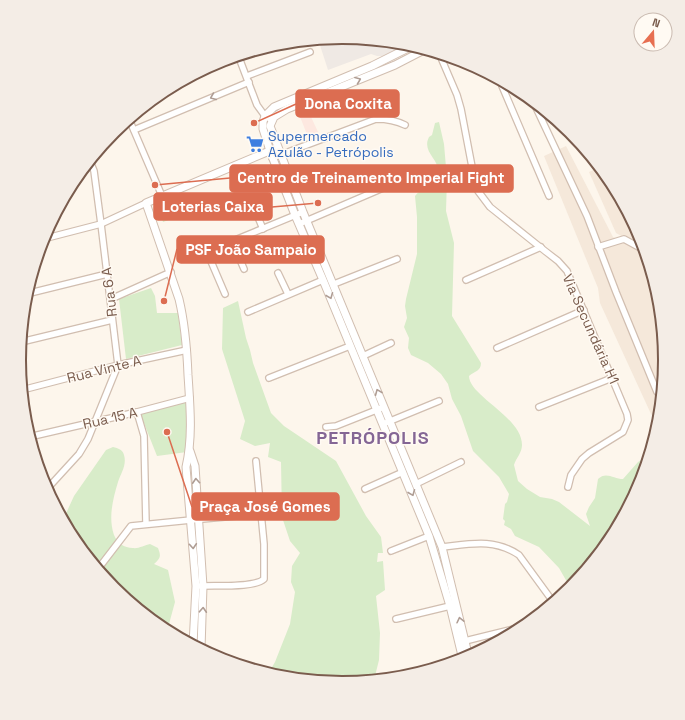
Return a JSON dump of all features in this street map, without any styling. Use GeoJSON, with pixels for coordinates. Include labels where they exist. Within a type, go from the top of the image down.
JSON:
{"type":"FeatureCollection","features":[{"type":"Feature","properties":{"kind":"street"},"geometry":{"type":"LineString","coordinates":[[404,50],[372,66],[274,107],[268,118],[263,122],[263,129],[271,154],[295,215],[429,536],[450,606],[461,653]]}},
{"type":"Feature","properties":{"kind":"street"},"geometry":{"type":"LineString","coordinates":[[134,130],[310,52]]}},
{"type":"Feature","properties":{"kind":"street"},"geometry":{"type":"LineString","coordinates":[[268,118],[274,117],[286,109],[395,66],[419,53]]}},
{"type":"Feature","properties":{"kind":"street","name":"Via Secundária H1"},"geometry":{"type":"LineString","coordinates":[[442,59],[457,95],[461,109],[478,191],[490,207],[542,247],[567,271],[626,408],[628,420],[623,432],[582,459],[571,475],[568,487]]}},
{"type":"Feature","properties":{"kind":"street"},"geometry":{"type":"LineString","coordinates":[[240,60],[257,105],[268,118],[279,151],[303,212],[442,547],[467,651]]}},
{"type":"Feature","properties":{"kind":"street"},"geometry":{"type":"LineString","coordinates":[[502,87],[549,196]]}},
{"type":"Feature","properties":{"kind":"street"},"geometry":{"type":"LineString","coordinates":[[538,111],[587,216],[598,247],[657,392]]}},
{"type":"Feature","properties":{"kind":"street"},"geometry":{"type":"LineString","coordinates":[[51,237],[101,224],[162,196],[271,154],[376,119],[395,120],[405,125]]}},
{"type":"Feature","properties":{"kind":"street"},"geometry":{"type":"LineString","coordinates":[[131,124],[162,196]]}},
{"type":"Feature","properties":{"kind":"street","name":"Rua 6 A"},"geometry":{"type":"LineString","coordinates":[[51,484],[79,454],[88,439],[118,365],[112,320],[111,299],[94,171],[92,166]]}},
{"type":"Feature","properties":{"kind":"street"},"geometry":{"type":"LineString","coordinates":[[299,224],[404,179]]}},
{"type":"Feature","properties":{"kind":"street"},"geometry":{"type":"LineString","coordinates":[[146,203],[171,272],[182,313],[187,350],[190,398],[190,451],[186,467],[195,520],[201,643]]}},
{"type":"Feature","properties":{"kind":"street"},"geometry":{"type":"LineString","coordinates":[[252,203],[262,229]]}},
{"type":"Feature","properties":{"kind":"street"},"geometry":{"type":"LineString","coordinates":[[225,294],[204,253],[303,212]]}},
{"type":"Feature","properties":{"kind":"street"},"geometry":{"type":"LineString","coordinates":[[598,247],[624,239],[638,246]]}},
{"type":"Feature","properties":{"kind":"street"},"geometry":{"type":"LineString","coordinates":[[232,241],[244,269]]}},
{"type":"Feature","properties":{"kind":"street"},"geometry":{"type":"LineString","coordinates":[[466,280],[542,247]]}},
{"type":"Feature","properties":{"kind":"street"},"geometry":{"type":"LineString","coordinates":[[334,284],[396,259]]}},
{"type":"Feature","properties":{"kind":"street"},"geometry":{"type":"LineString","coordinates":[[111,299],[171,272]]}},
{"type":"Feature","properties":{"kind":"street"},"geometry":{"type":"LineString","coordinates":[[278,273],[288,294]]}},
{"type":"Feature","properties":{"kind":"street"},"geometry":{"type":"LineString","coordinates":[[33,292],[107,274]]}},
{"type":"Feature","properties":{"kind":"street"},"geometry":{"type":"LineString","coordinates":[[248,312],[323,280]]}},
{"type":"Feature","properties":{"kind":"street"},"geometry":{"type":"LineString","coordinates":[[497,348],[584,310]]}},
{"type":"Feature","properties":{"kind":"street"},"geometry":{"type":"LineString","coordinates":[[27,341],[112,320]]}},
{"type":"Feature","properties":{"kind":"street"},"geometry":{"type":"LineString","coordinates":[[364,356],[391,343]]}},
{"type":"Feature","properties":{"kind":"street"},"geometry":{"type":"LineString","coordinates":[[269,378],[350,346]]}},
{"type":"Feature","properties":{"kind":"street","name":"Rua Vinte A"},"geometry":{"type":"LineString","coordinates":[[28,389],[118,365],[187,350]]}},
{"type":"Feature","properties":{"kind":"street"},"geometry":{"type":"LineString","coordinates":[[539,407],[612,378]]}},
{"type":"Feature","properties":{"kind":"street","name":"Rua 15 A"},"geometry":{"type":"LineString","coordinates":[[36,437],[190,398]]}},
{"type":"Feature","properties":{"kind":"street"},"geometry":{"type":"LineString","coordinates":[[383,424],[439,402]]}},
{"type":"Feature","properties":{"kind":"street"},"geometry":{"type":"LineString","coordinates":[[326,427],[336,426],[384,407]]}},
{"type":"Feature","properties":{"kind":"street"},"geometry":{"type":"LineString","coordinates":[[137,412],[144,436],[146,524]]}},
{"type":"Feature","properties":{"kind":"street"},"geometry":{"type":"LineString","coordinates":[[199,586],[246,584],[260,582],[264,579],[264,544],[256,461]]}},
{"type":"Feature","properties":{"kind":"street"},"geometry":{"type":"LineString","coordinates":[[416,484],[461,462]]}},
{"type":"Feature","properties":{"kind":"street"},"geometry":{"type":"LineString","coordinates":[[365,489],[403,472]]}},
{"type":"Feature","properties":{"kind":"street"},"geometry":{"type":"LineString","coordinates":[[102,565],[131,526],[260,514]]}},
{"type":"Feature","properties":{"kind":"street"},"geometry":{"type":"LineString","coordinates":[[391,551],[429,536]]}},
{"type":"Feature","properties":{"kind":"street"},"geometry":{"type":"LineString","coordinates":[[442,547],[489,543],[512,550],[519,555],[551,598]]}},
{"type":"Feature","properties":{"kind":"street"},"geometry":{"type":"LineString","coordinates":[[194,639],[199,586]]}},
{"type":"Feature","properties":{"kind":"street"},"geometry":{"type":"LineString","coordinates":[[396,619],[450,606]]}},
{"type":"Feature","properties":{"kind":"street"},"geometry":{"type":"LineString","coordinates":[[464,641],[506,631]]}},
{"type":"Feature","properties":{"kind":"shaded area"},"geometry":{"type":"Polygon","coordinates":[[[320,44],[363,44],[399,49],[382,56],[371,54],[328,70],[320,44]]]}},
{"type":"Feature","properties":{"kind":"shaded area"},"geometry":{"type":"Polygon","coordinates":[[[306,106],[318,132],[308,137],[297,109],[306,106]]]}},
{"type":"Feature","properties":{"kind":"shaded area"},"geometry":{"type":"Polygon","coordinates":[[[566,146],[613,237],[639,249],[653,298],[658,339],[658,381],[654,417],[600,303],[598,288],[544,156],[566,146]]]}},
{"type":"Feature","properties":{"kind":"shaded area"},"geometry":{"type":"Polygon","coordinates":[[[595,169],[606,184],[617,202],[637,245],[616,233],[589,172],[595,169]]]}},
{"type":"Feature","properties":{"kind":"green space"},"geometry":{"type":"Polygon","coordinates":[[[439,122],[444,144],[447,179],[446,211],[454,243],[452,316],[481,363],[479,369],[469,376],[471,384],[514,425],[520,435],[522,448],[514,465],[518,481],[540,497],[559,502],[590,526],[586,514],[595,498],[598,479],[607,475],[623,479],[638,462],[643,459],[635,481],[617,518],[594,553],[567,583],[559,568],[539,547],[515,536],[511,529],[504,525],[505,521],[503,519],[505,504],[509,494],[499,477],[473,451],[461,416],[452,399],[448,384],[441,374],[428,363],[411,355],[408,348],[409,338],[404,327],[407,318],[405,306],[406,299],[417,254],[417,217],[415,196],[420,191],[434,183],[438,174],[438,168],[430,154],[427,143],[429,137],[432,135],[435,123],[439,122]]]}},
{"type":"Feature","properties":{"kind":"green space"},"geometry":{"type":"Polygon","coordinates":[[[173,199],[180,216],[163,222],[158,205],[173,199]]]}},
{"type":"Feature","properties":{"kind":"green space"},"geometry":{"type":"Polygon","coordinates":[[[151,288],[155,296],[157,313],[178,313],[182,345],[126,359],[119,299],[151,288]]]}},
{"type":"Feature","properties":{"kind":"green space"},"geometry":{"type":"Polygon","coordinates":[[[238,301],[253,363],[271,413],[284,426],[336,461],[366,516],[381,537],[383,553],[378,553],[377,562],[383,561],[385,590],[376,596],[380,633],[379,660],[375,675],[322,676],[301,674],[271,668],[290,624],[295,592],[291,582],[292,566],[300,553],[290,541],[282,517],[281,462],[268,457],[270,443],[255,446],[240,439],[245,421],[222,349],[223,308],[238,301]]]}},
{"type":"Feature","properties":{"kind":"green space"},"geometry":{"type":"Polygon","coordinates":[[[187,402],[187,452],[157,456],[140,413],[187,402]]]}},
{"type":"Feature","properties":{"kind":"green space"},"geometry":{"type":"Polygon","coordinates":[[[113,447],[118,449],[123,453],[125,459],[114,495],[111,515],[112,528],[115,538],[119,543],[130,548],[137,548],[150,544],[158,548],[160,557],[154,564],[168,570],[175,602],[169,624],[134,598],[105,569],[91,553],[66,514],[74,496],[106,450],[113,447]]]}},
{"type":"Feature","properties":{"kind":"place","name":"Dona Coxita"},"geometry":{"type":"Point","coordinates":[254,123]}},
{"type":"Feature","properties":{"kind":"place","name":"Supermercado Azulão - Petrópolis"},"geometry":{"type":"Point","coordinates":[255,144]}},
{"type":"Feature","properties":{"kind":"place","name":"Centro de Treinamento Imperial Fight"},"geometry":{"type":"Point","coordinates":[155,185]}},
{"type":"Feature","properties":{"kind":"place","name":"Loterias Caixa"},"geometry":{"type":"Point","coordinates":[318,203]}},
{"type":"Feature","properties":{"kind":"place","name":"PSF João Sampaio"},"geometry":{"type":"Point","coordinates":[164,301]}},
{"type":"Feature","properties":{"kind":"place","name":"Praça José Gomes"},"geometry":{"type":"Point","coordinates":[167,432]}},
{"type":"Feature","properties":{"kind":"district","name":"PETRÓPOLIS"},"geometry":{"type":"Point","coordinates":[373,437]}}]}
